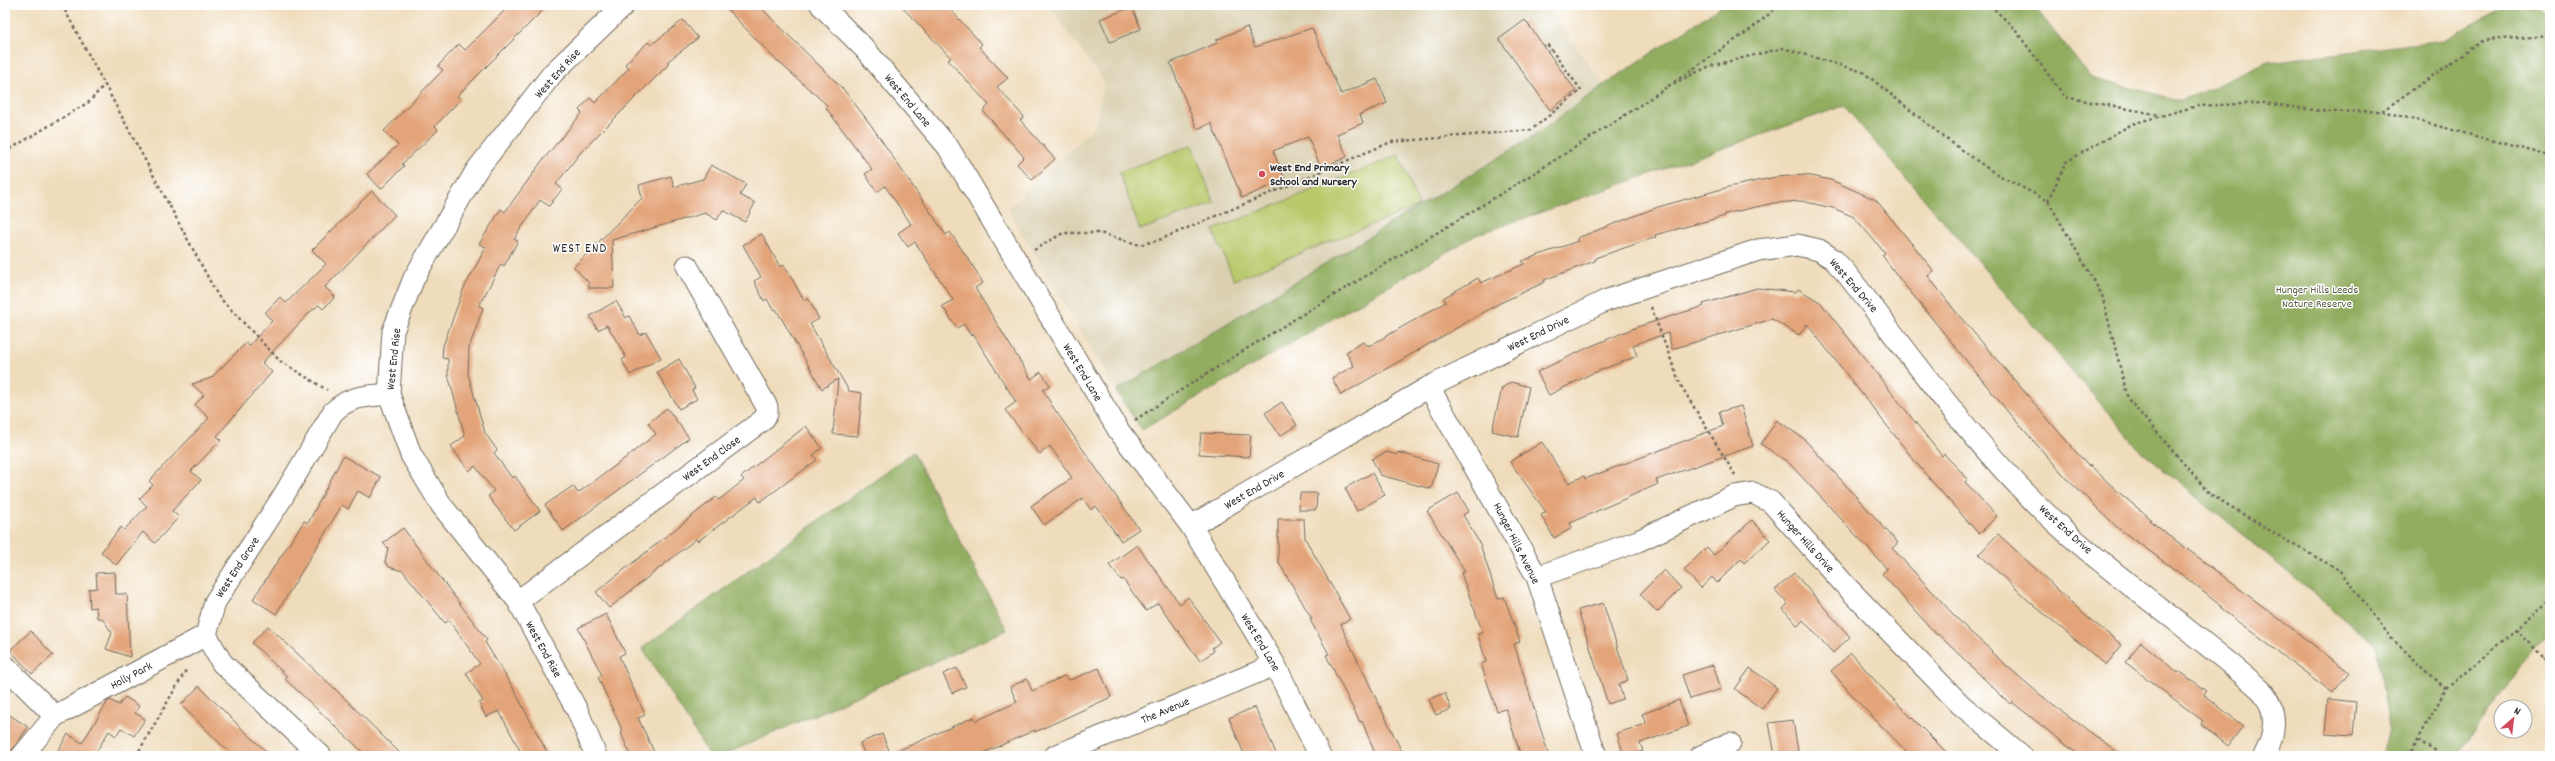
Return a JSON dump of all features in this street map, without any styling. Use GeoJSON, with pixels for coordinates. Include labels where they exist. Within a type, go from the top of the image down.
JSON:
{"type":"FeatureCollection","features":[{"type":"Feature","properties":{"kind":"street","name":"West End Rise"},"geometry":{"type":"LineString","coordinates":[[596,756],[578,712],[518,601],[442,506],[411,455],[389,394],[393,331],[414,278],[476,171],[553,73],[624,5]]}},
{"type":"Feature","properties":{"kind":"street","name":"West End Lane"},"geometry":{"type":"LineString","coordinates":[[822,5],[862,47],[948,147],[1119,431],[1191,526],[1275,665],[1320,756]]}},
{"type":"Feature","properties":{"kind":"street","name":"West End Drive"},"geometry":{"type":"LineString","coordinates":[[1191,526],[1429,387],[1605,301],[1758,250],[1798,245],[1819,250],[1833,258],[1960,419],[2005,471],[2056,523],[2262,691],[2270,701],[2274,729],[2271,744],[2264,756]]}},
{"type":"Feature","properties":{"kind":"street","name":"West End Close"},"geometry":{"type":"LineString","coordinates":[[518,601],[763,420],[767,414],[767,407],[687,266]]}},
{"type":"Feature","properties":{"kind":"street","name":"Hunger Hills Avenue"},"geometry":{"type":"LineString","coordinates":[[1429,387],[1536,577],[1596,756]]}},
{"type":"Feature","properties":{"kind":"street"},"geometry":{"type":"LineString","coordinates":[[345,401],[352,398],[389,394]]}},
{"type":"Feature","properties":{"kind":"street","name":"West End Grove"},"geometry":{"type":"LineString","coordinates":[[206,634],[215,602],[282,498],[333,412],[345,401]]}},
{"type":"Feature","properties":{"kind":"street"},"geometry":{"type":"LineString","coordinates":[[1536,577],[1638,541],[1743,494]]}},
{"type":"Feature","properties":{"kind":"street","name":"Hunger Hills Drive"},"geometry":{"type":"LineString","coordinates":[[1743,494],[1754,494],[1771,502],[1845,585],[1960,704],[2022,756]]}},
{"type":"Feature","properties":{"kind":"street"},"geometry":{"type":"LineString","coordinates":[[206,634],[222,662],[321,756]]}},
{"type":"Feature","properties":{"kind":"street","name":"Holly Park"},"geometry":{"type":"LineString","coordinates":[[22,756],[55,716],[206,634]]}},
{"type":"Feature","properties":{"kind":"street","name":"The Avenue"},"geometry":{"type":"LineString","coordinates":[[1055,756],[1275,665]]}},
{"type":"Feature","properties":{"kind":"street"},"geometry":{"type":"LineString","coordinates":[[5,666],[55,716]]}},
{"type":"Feature","properties":{"kind":"street"},"geometry":{"type":"LineString","coordinates":[[1701,756],[1730,743]]}},
{"type":"Feature","properties":{"kind":"path"},"geometry":{"type":"LineString","coordinates":[[62,5],[218,296],[280,361],[345,401]]}},
{"type":"Feature","properties":{"kind":"path"},"geometry":{"type":"LineString","coordinates":[[1119,431],[1210,371],[1551,163],[1751,29],[1780,5]]}},
{"type":"Feature","properties":{"kind":"path"},"geometry":{"type":"LineString","coordinates":[[1990,5],[2013,26],[2065,97],[2161,116]]}},
{"type":"Feature","properties":{"kind":"path"},"geometry":{"type":"LineString","coordinates":[[2382,111],[2484,40],[2550,36]]}},
{"type":"Feature","properties":{"kind":"path"},"geometry":{"type":"LineString","coordinates":[[1017,262],[1050,239],[1063,233],[1100,233],[1140,245],[1159,240],[1391,142],[1531,130],[1581,90],[1547,44],[1544,46]]}},
{"type":"Feature","properties":{"kind":"path"},"geometry":{"type":"LineString","coordinates":[[1668,86],[1710,66],[1783,48],[1863,72],[1945,138],[1993,172],[2048,201],[2102,295],[2128,400],[2210,494],[2294,545],[2341,570],[2391,638],[2446,689]]}},
{"type":"Feature","properties":{"kind":"path"},"geometry":{"type":"LineString","coordinates":[[5,152],[89,102],[104,85]]}},
{"type":"Feature","properties":{"kind":"path"},"geometry":{"type":"LineString","coordinates":[[2048,201],[2066,162],[2132,124],[2198,106],[2265,103],[2328,112],[2382,111],[2550,156]]}},
{"type":"Feature","properties":{"kind":"path"},"geometry":{"type":"LineString","coordinates":[[1644,288],[1680,384],[1739,481],[1743,494]]}},
{"type":"Feature","properties":{"kind":"path"},"geometry":{"type":"LineString","coordinates":[[2409,756],[2446,689],[2550,600]]}},
{"type":"Feature","properties":{"kind":"path"},"geometry":{"type":"LineString","coordinates":[[2516,629],[2544,658],[2550,668]]}},
{"type":"Feature","properties":{"kind":"path"},"geometry":{"type":"LineString","coordinates":[[2544,658],[2550,658]]}},
{"type":"Feature","properties":{"kind":"path"},"geometry":{"type":"LineString","coordinates":[[136,756],[187,668]]}},
{"type":"Feature","properties":{"kind":"path"},"geometry":{"type":"LineString","coordinates":[[2418,740],[2443,756],[2480,754],[2493,756]]}},
{"type":"Feature","properties":{"kind":"shaded area","name":"West End Primary School and Nursery"},"geometry":{"type":"Polygon","coordinates":[[[1055,5],[1546,5],[1604,85],[1531,138],[1129,412],[1008,209],[1094,127],[1104,82],[1050,8],[1055,5]]]}},
{"type":"Feature","properties":{"kind":"green space","name":"Hunger Hills Leeds Nature Reserve"},"geometry":{"type":"Polygon","coordinates":[[[1723,5],[2033,5],[2091,78],[2182,101],[2268,62],[2444,40],[2506,5],[2536,5],[2550,14],[2550,626],[2498,699],[2493,699],[2493,706],[2457,756],[2382,756],[2389,728],[2376,645],[2142,452],[1844,106],[1476,235],[1142,430],[1116,391],[1531,138],[1604,85],[1723,5]]]}},
{"type":"Feature","properties":{"kind":"green space"},"geometry":{"type":"Polygon","coordinates":[[[1192,145],[1214,203],[1140,230],[1119,172],[1192,145]]]}},
{"type":"Feature","properties":{"kind":"green space"},"geometry":{"type":"Polygon","coordinates":[[[1399,155],[1419,206],[1234,280],[1213,230],[1399,155]]]}},
{"type":"Feature","properties":{"kind":"green space"},"geometry":{"type":"Polygon","coordinates":[[[913,452],[1007,630],[721,756],[710,756],[642,648],[913,452]]]}},
{"type":"Feature","properties":{"kind":"building"},"geometry":{"type":"Polygon","coordinates":[[[510,5],[548,5],[457,96],[461,99],[435,126],[438,130],[402,164],[404,166],[381,189],[367,174],[398,145],[384,131],[443,70],[438,66],[459,44],[465,50],[510,5]]]}},
{"type":"Feature","properties":{"kind":"building"},"geometry":{"type":"Polygon","coordinates":[[[723,5],[758,5],[844,90],[871,125],[946,235],[950,232],[973,266],[983,283],[975,288],[1031,379],[1041,372],[1050,385],[1043,390],[1053,407],[1139,529],[1121,541],[1096,506],[1091,510],[1083,498],[1044,525],[1031,506],[1072,478],[1050,446],[1040,454],[1005,410],[1016,402],[973,334],[971,336],[964,324],[957,328],[942,306],[953,300],[915,242],[908,247],[898,233],[911,224],[885,186],[877,192],[865,174],[872,169],[826,108],[828,106],[772,56],[723,5]]]}},
{"type":"Feature","properties":{"kind":"building"},"geometry":{"type":"Polygon","coordinates":[[[900,5],[946,5],[982,44],[979,47],[1008,78],[997,87],[1024,117],[1020,120],[1055,159],[1032,180],[1017,164],[1024,157],[983,111],[989,105],[948,60],[951,58],[900,5]]]}},
{"type":"Feature","properties":{"kind":"building"},"geometry":{"type":"Polygon","coordinates":[[[1132,7],[1141,29],[1110,42],[1100,19],[1132,7]]]}},
{"type":"Feature","properties":{"kind":"building"},"geometry":{"type":"Polygon","coordinates":[[[683,20],[698,38],[667,62],[669,64],[581,152],[556,184],[562,189],[549,206],[540,200],[514,239],[518,241],[504,266],[501,264],[479,306],[483,308],[469,348],[468,374],[485,433],[497,450],[494,453],[512,478],[515,476],[540,511],[514,530],[488,496],[494,491],[475,466],[469,471],[451,446],[465,436],[448,375],[448,359],[442,358],[443,346],[463,290],[486,247],[479,244],[501,209],[505,212],[542,161],[582,113],[579,110],[590,98],[595,103],[629,68],[625,64],[648,42],[651,45],[683,20]]]}},
{"type":"Feature","properties":{"kind":"building"},"geometry":{"type":"Polygon","coordinates":[[[1525,20],[1576,91],[1550,110],[1499,39],[1525,20]]]}},
{"type":"Feature","properties":{"kind":"building"},"geometry":{"type":"Polygon","coordinates":[[[1247,27],[1255,47],[1312,28],[1341,94],[1377,79],[1387,103],[1360,114],[1363,123],[1337,134],[1347,157],[1321,168],[1308,137],[1273,151],[1285,180],[1242,198],[1211,123],[1197,129],[1170,63],[1217,43],[1216,40],[1247,27]]]}},
{"type":"Feature","properties":{"kind":"building"},"geometry":{"type":"Polygon","coordinates":[[[711,165],[746,184],[740,195],[755,203],[745,222],[723,210],[717,220],[705,213],[612,240],[614,288],[589,288],[589,283],[574,267],[642,198],[639,185],[671,176],[674,187],[703,179],[711,165]]]}},
{"type":"Feature","properties":{"kind":"building"},"geometry":{"type":"Polygon","coordinates":[[[1806,175],[1831,180],[1876,200],[1934,271],[1928,276],[1956,312],[2089,467],[2090,465],[2116,490],[2151,519],[2149,520],[2349,672],[2333,693],[2221,609],[2222,607],[2185,577],[2118,528],[2070,482],[2008,412],[1899,278],[1882,255],[1885,253],[1854,217],[1833,208],[1801,201],[1774,203],[1725,214],[1725,216],[1655,235],[1656,237],[1595,258],[1595,261],[1544,280],[1545,282],[1498,304],[1341,395],[1332,378],[1354,366],[1346,352],[1363,342],[1366,346],[1368,344],[1369,346],[1446,302],[1443,298],[1478,278],[1481,283],[1524,264],[1522,261],[1578,241],[1577,238],[1658,207],[1729,187],[1776,177],[1806,175]]]}},
{"type":"Feature","properties":{"kind":"building"},"geometry":{"type":"Polygon","coordinates":[[[372,191],[395,215],[325,287],[335,297],[323,309],[319,305],[310,312],[262,363],[272,372],[217,436],[221,440],[191,471],[201,480],[172,511],[179,517],[155,543],[143,532],[116,565],[101,552],[121,527],[124,530],[147,506],[139,499],[153,485],[149,481],[209,418],[195,405],[204,395],[192,384],[211,378],[246,343],[249,346],[272,321],[265,313],[280,297],[286,303],[326,264],[312,250],[372,191]]]}},
{"type":"Feature","properties":{"kind":"building"},"geometry":{"type":"Polygon","coordinates":[[[762,234],[780,267],[784,265],[804,300],[808,298],[819,319],[810,324],[849,391],[862,393],[858,436],[833,434],[838,379],[822,389],[776,309],[773,310],[767,299],[764,301],[754,281],[761,277],[743,245],[762,234]]]}},
{"type":"Feature","properties":{"kind":"building"},"geometry":{"type":"Polygon","coordinates":[[[1757,288],[1796,292],[1798,289],[1820,302],[1942,456],[1944,454],[1968,479],[1965,482],[1997,516],[1979,534],[1921,469],[1807,324],[1799,335],[1772,319],[1672,349],[1668,333],[1633,345],[1637,356],[1591,374],[1549,395],[1537,372],[1589,347],[1637,327],[1704,306],[1703,304],[1757,288]]]}},
{"type":"Feature","properties":{"kind":"building"},"geometry":{"type":"Polygon","coordinates":[[[616,301],[626,318],[629,316],[640,335],[646,332],[661,358],[630,375],[622,360],[626,357],[607,325],[598,330],[590,316],[616,301]]]}},
{"type":"Feature","properties":{"kind":"building"},"geometry":{"type":"Polygon","coordinates":[[[679,359],[695,388],[692,390],[697,399],[679,409],[657,372],[679,359]]]}},
{"type":"Feature","properties":{"kind":"building"},"geometry":{"type":"Polygon","coordinates":[[[1511,382],[1529,387],[1518,437],[1492,431],[1502,388],[1511,382]]]}},
{"type":"Feature","properties":{"kind":"building"},"geometry":{"type":"Polygon","coordinates":[[[1282,402],[1297,425],[1280,436],[1265,413],[1282,402]]]}},
{"type":"Feature","properties":{"kind":"building"},"geometry":{"type":"Polygon","coordinates":[[[1741,406],[1753,446],[1656,480],[1658,484],[1570,523],[1572,528],[1554,538],[1541,515],[1546,512],[1510,462],[1542,442],[1568,483],[1584,476],[1585,479],[1723,426],[1719,412],[1741,406]]]}},
{"type":"Feature","properties":{"kind":"building"},"geometry":{"type":"Polygon","coordinates":[[[667,408],[689,438],[563,531],[545,505],[573,486],[578,493],[656,434],[648,423],[667,408]]]}},
{"type":"Feature","properties":{"kind":"building"},"geometry":{"type":"Polygon","coordinates":[[[1777,420],[1804,439],[1898,543],[1892,548],[1967,629],[2038,693],[2122,756],[2080,756],[2012,702],[2010,704],[1938,634],[1937,635],[1882,574],[1887,569],[1868,548],[1789,463],[1761,444],[1777,420]]]}},
{"type":"Feature","properties":{"kind":"building"},"geometry":{"type":"Polygon","coordinates":[[[806,426],[822,448],[813,455],[817,460],[760,502],[757,497],[698,541],[696,539],[609,608],[596,592],[716,497],[719,500],[744,480],[741,477],[806,426]]]}},
{"type":"Feature","properties":{"kind":"building"},"geometry":{"type":"Polygon","coordinates":[[[1201,433],[1251,435],[1249,457],[1199,454],[1201,433]]]}},
{"type":"Feature","properties":{"kind":"building"},"geometry":{"type":"Polygon","coordinates":[[[1387,452],[1397,455],[1398,452],[1438,464],[1431,489],[1380,475],[1372,459],[1387,452]]]}},
{"type":"Feature","properties":{"kind":"building"},"geometry":{"type":"Polygon","coordinates":[[[343,456],[381,477],[370,498],[358,491],[348,509],[342,505],[276,614],[253,599],[304,521],[308,523],[343,456]]]}},
{"type":"Feature","properties":{"kind":"building"},"geometry":{"type":"Polygon","coordinates":[[[1372,473],[1385,495],[1357,511],[1345,488],[1372,473]]]}},
{"type":"Feature","properties":{"kind":"building"},"geometry":{"type":"Polygon","coordinates":[[[1300,493],[1317,493],[1316,510],[1299,510],[1300,493]]]}},
{"type":"Feature","properties":{"kind":"building"},"geometry":{"type":"Polygon","coordinates":[[[1458,493],[1469,511],[1463,515],[1480,544],[1498,599],[1504,597],[1514,624],[1520,642],[1514,644],[1549,756],[1521,756],[1506,709],[1497,711],[1481,664],[1486,662],[1478,634],[1483,633],[1461,573],[1465,572],[1427,511],[1458,493]]]}},
{"type":"Feature","properties":{"kind":"building"},"geometry":{"type":"Polygon","coordinates":[[[1278,519],[1304,519],[1305,538],[1350,619],[1341,624],[1344,632],[1404,756],[1376,756],[1362,721],[1360,722],[1326,655],[1329,654],[1310,620],[1312,619],[1278,561],[1278,519]]]}},
{"type":"Feature","properties":{"kind":"building"},"geometry":{"type":"Polygon","coordinates":[[[1752,520],[1770,540],[1744,563],[1741,559],[1717,583],[1712,577],[1701,588],[1684,570],[1707,547],[1714,555],[1752,520]]]}},
{"type":"Feature","properties":{"kind":"building"},"geometry":{"type":"Polygon","coordinates":[[[403,528],[487,640],[485,642],[512,686],[549,756],[523,756],[499,711],[486,717],[479,703],[483,701],[466,673],[480,664],[449,620],[445,623],[403,571],[389,567],[385,562],[388,548],[383,543],[403,528]]]}},
{"type":"Feature","properties":{"kind":"building"},"geometry":{"type":"Polygon","coordinates":[[[1998,534],[2086,616],[2122,645],[2106,665],[2031,603],[1979,554],[1998,534]]]}},
{"type":"Feature","properties":{"kind":"building"},"geometry":{"type":"Polygon","coordinates":[[[1137,545],[1180,604],[1188,597],[1220,642],[1212,648],[1214,651],[1200,661],[1158,603],[1146,611],[1123,579],[1121,580],[1109,565],[1137,545]]]}},
{"type":"Feature","properties":{"kind":"building"},"geometry":{"type":"Polygon","coordinates":[[[1664,570],[1681,588],[1657,612],[1640,594],[1664,570]]]}},
{"type":"Feature","properties":{"kind":"building"},"geometry":{"type":"Polygon","coordinates":[[[115,572],[116,594],[127,594],[130,657],[106,649],[112,633],[102,618],[97,618],[96,607],[90,608],[89,589],[97,588],[96,573],[115,572]]]}},
{"type":"Feature","properties":{"kind":"building"},"geometry":{"type":"Polygon","coordinates":[[[1794,573],[1850,637],[1833,653],[1803,620],[1798,626],[1783,609],[1788,604],[1775,590],[1794,573]]]}},
{"type":"Feature","properties":{"kind":"building"},"geometry":{"type":"Polygon","coordinates":[[[1603,603],[1628,680],[1619,684],[1623,699],[1608,704],[1578,610],[1603,603]]]}},
{"type":"Feature","properties":{"kind":"building"},"geometry":{"type":"Polygon","coordinates":[[[606,614],[625,653],[619,656],[645,715],[638,718],[656,756],[631,756],[621,733],[623,732],[598,677],[602,675],[578,628],[606,614]]]}},
{"type":"Feature","properties":{"kind":"building"},"geometry":{"type":"Polygon","coordinates":[[[268,626],[403,756],[367,756],[285,679],[288,677],[252,643],[268,626]]]}},
{"type":"Feature","properties":{"kind":"building"},"geometry":{"type":"Polygon","coordinates":[[[31,631],[53,655],[32,674],[10,650],[31,631]]]}},
{"type":"Feature","properties":{"kind":"building"},"geometry":{"type":"Polygon","coordinates":[[[2141,642],[2178,673],[2179,671],[2207,691],[2204,695],[2243,726],[2228,746],[2201,724],[2203,721],[2125,662],[2141,642]]]}},
{"type":"Feature","properties":{"kind":"building"},"geometry":{"type":"Polygon","coordinates":[[[1851,653],[1879,685],[1950,756],[1911,756],[1860,704],[1831,671],[1851,653]]]}},
{"type":"Feature","properties":{"kind":"building"},"geometry":{"type":"Polygon","coordinates":[[[1713,665],[1721,689],[1690,699],[1682,675],[1713,665]]]}},
{"type":"Feature","properties":{"kind":"building"},"geometry":{"type":"Polygon","coordinates":[[[957,668],[966,687],[952,693],[943,674],[957,668]]]}},
{"type":"Feature","properties":{"kind":"building"},"geometry":{"type":"Polygon","coordinates":[[[1099,668],[1111,697],[1035,732],[1035,730],[977,756],[886,756],[974,717],[976,721],[1017,702],[1010,687],[1027,679],[1032,691],[1064,676],[1070,680],[1099,668]]]}},
{"type":"Feature","properties":{"kind":"building"},"geometry":{"type":"Polygon","coordinates":[[[1750,668],[1777,688],[1762,709],[1735,689],[1750,668]]]}},
{"type":"Feature","properties":{"kind":"building"},"geometry":{"type":"Polygon","coordinates":[[[199,686],[271,756],[233,756],[181,705],[199,686]]]}},
{"type":"Feature","properties":{"kind":"building"},"geometry":{"type":"Polygon","coordinates":[[[1445,693],[1451,709],[1436,715],[1429,699],[1445,693]]]}},
{"type":"Feature","properties":{"kind":"building"},"geometry":{"type":"Polygon","coordinates":[[[125,697],[139,706],[135,713],[145,719],[134,736],[121,728],[116,736],[109,731],[96,752],[103,756],[55,756],[68,734],[82,743],[108,701],[110,700],[119,705],[125,697]]]}},
{"type":"Feature","properties":{"kind":"building"},"geometry":{"type":"Polygon","coordinates":[[[2328,699],[2356,702],[2353,735],[2325,733],[2328,699]]]}},
{"type":"Feature","properties":{"kind":"building"},"geometry":{"type":"Polygon","coordinates":[[[1679,700],[1688,726],[1640,743],[1643,751],[1624,756],[1617,733],[1646,724],[1642,714],[1679,700]]]}},
{"type":"Feature","properties":{"kind":"building"},"geometry":{"type":"Polygon","coordinates":[[[1255,707],[1277,756],[1245,756],[1229,718],[1255,707]]]}},
{"type":"Feature","properties":{"kind":"building"},"geometry":{"type":"Polygon","coordinates":[[[5,712],[28,727],[8,756],[5,756],[5,712]]]}},
{"type":"Feature","properties":{"kind":"building"},"geometry":{"type":"Polygon","coordinates":[[[1793,720],[1798,751],[1775,755],[1769,723],[1793,720]]]}},
{"type":"Feature","properties":{"kind":"building"},"geometry":{"type":"Polygon","coordinates":[[[882,734],[889,750],[875,756],[865,756],[860,743],[882,734]]]}},
{"type":"Feature","properties":{"kind":"place","name":"West End Primary School and Nursery"},"geometry":{"type":"Point","coordinates":[1262,174]}},
{"type":"Feature","properties":{"kind":"district","name":"WEST END"},"geometry":{"type":"Point","coordinates":[580,247]}}]}
